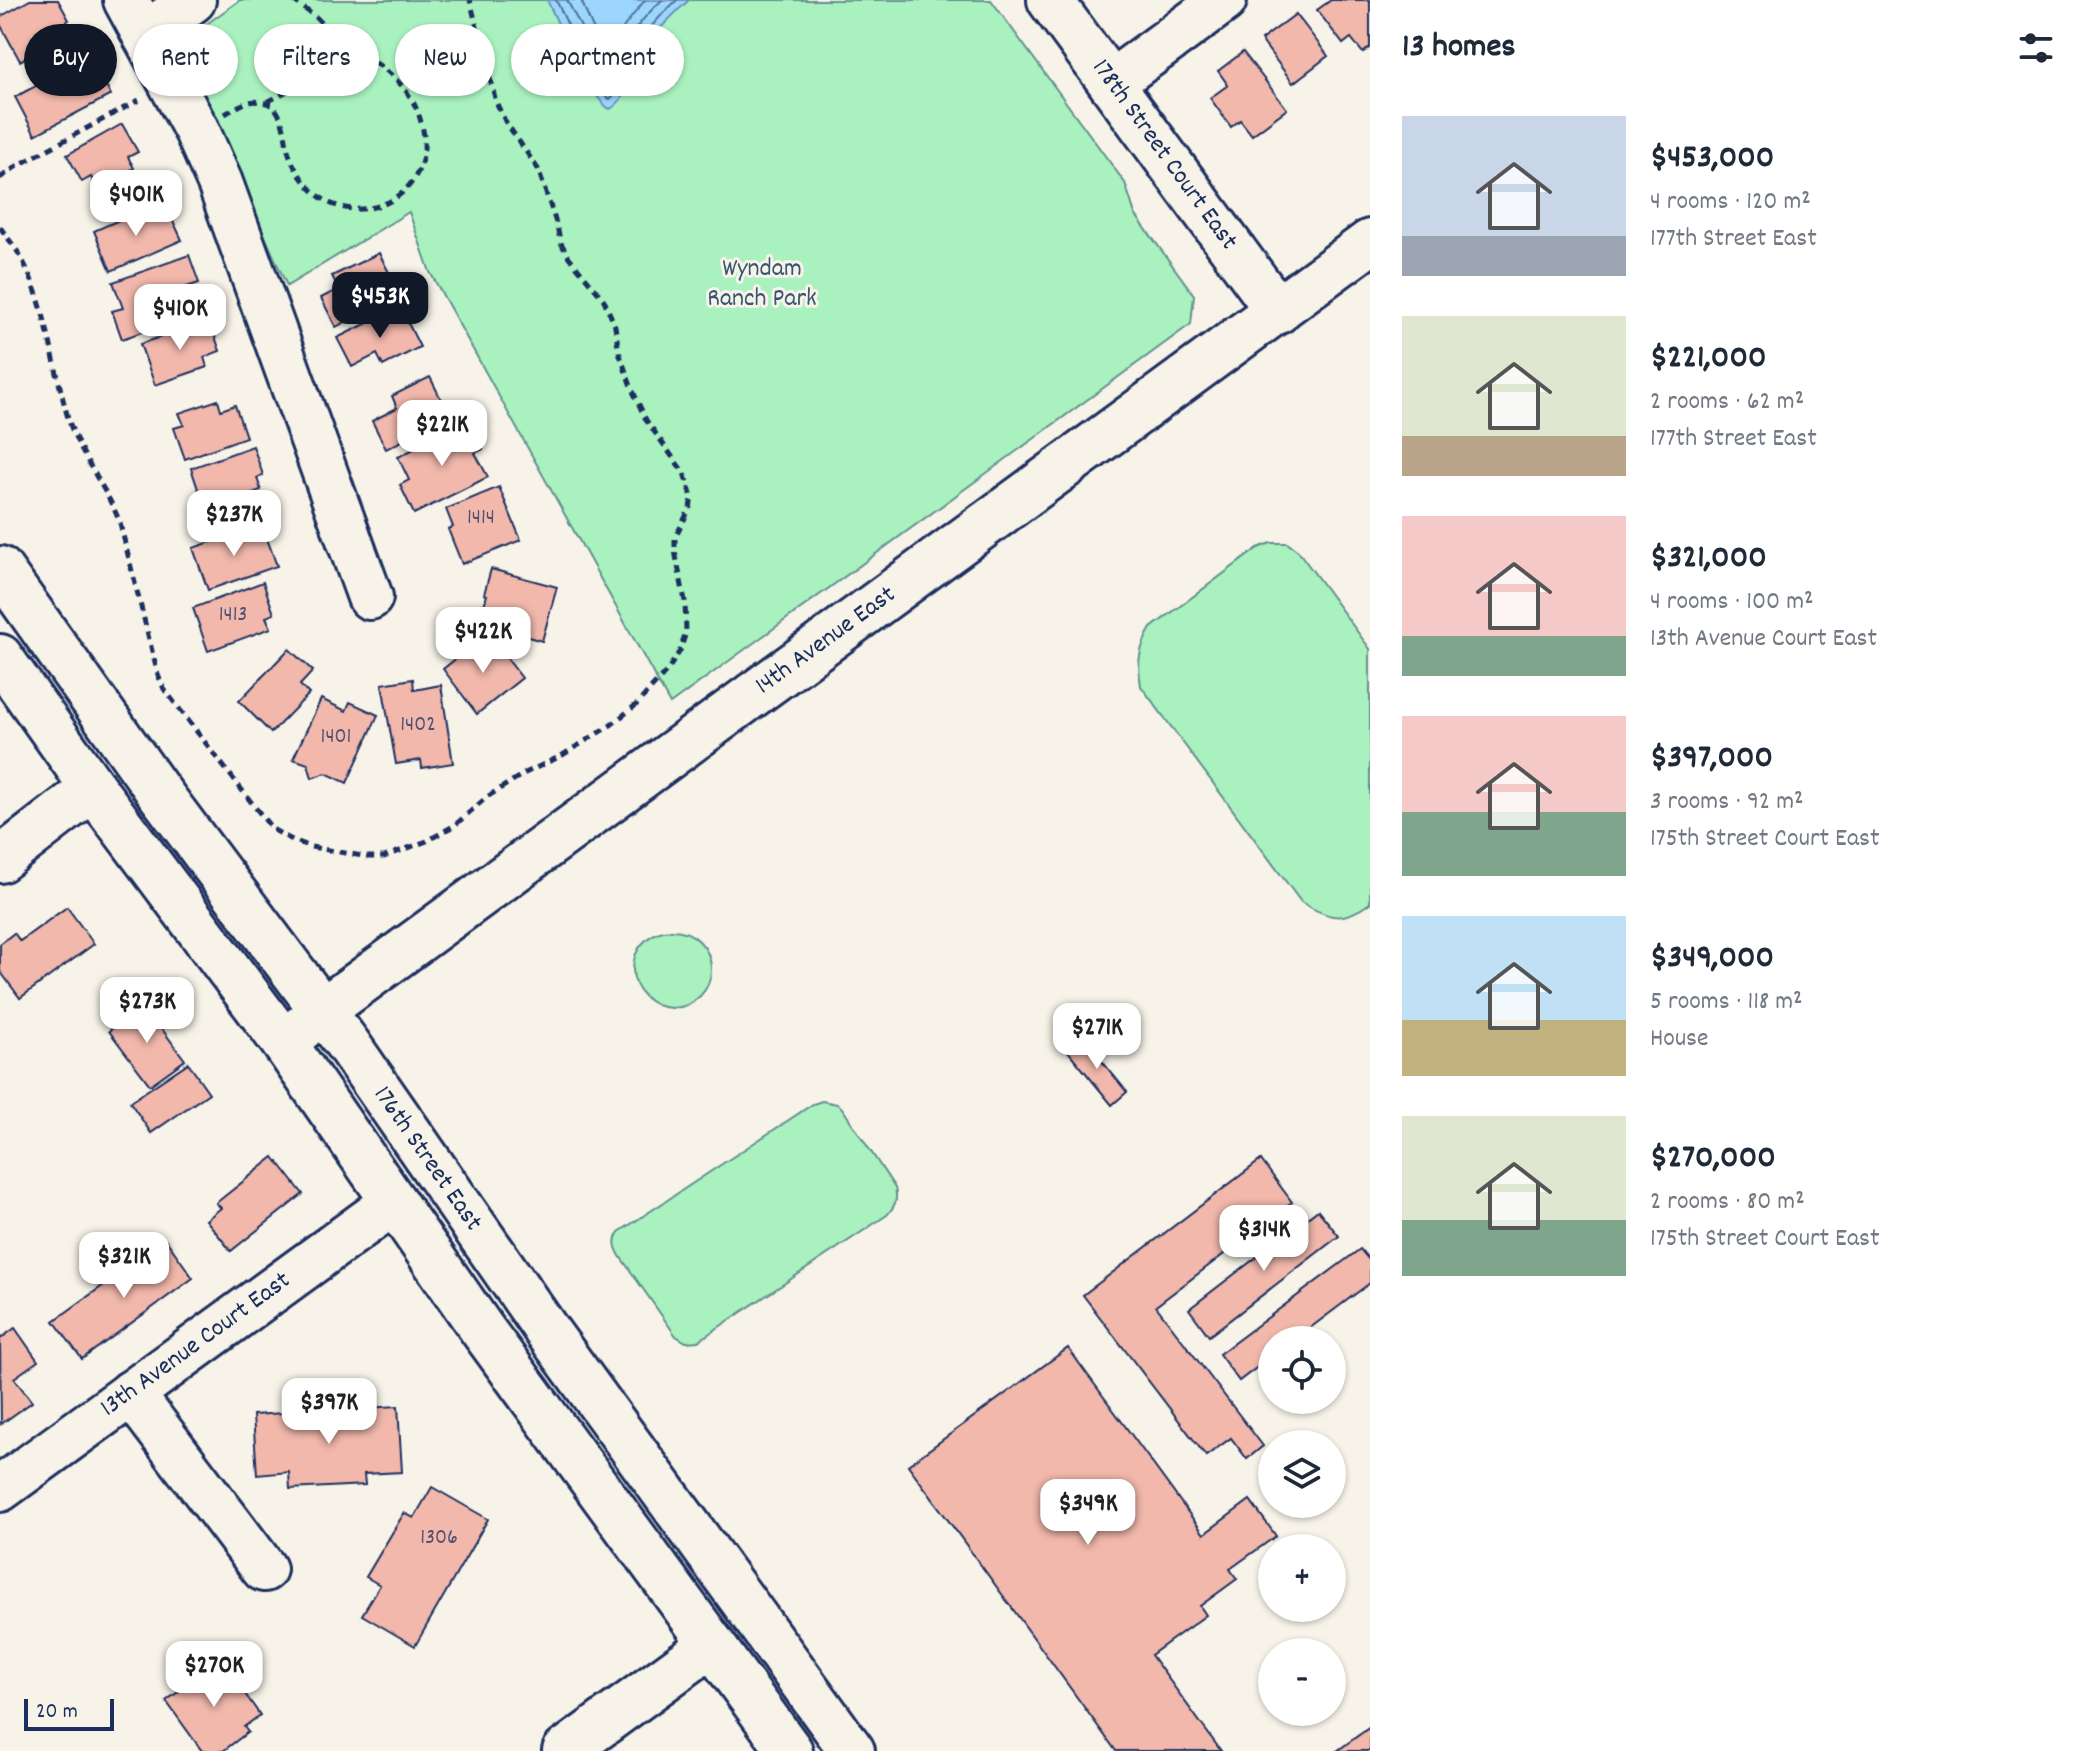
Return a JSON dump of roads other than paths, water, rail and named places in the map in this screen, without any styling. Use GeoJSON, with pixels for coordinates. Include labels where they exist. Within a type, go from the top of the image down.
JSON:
{"type":"FeatureCollection","features":[{"type":"Feature","properties":{"kind":"street"},"geometry":{"type":"LineString","coordinates":[[193,0],[136,18],[197,131],[220,183],[370,597]]}},
{"type":"Feature","properties":{"kind":"street","name":"178th Street Court East"},"geometry":{"type":"LineString","coordinates":[[1050,0],[1278,311]]}},
{"type":"Feature","properties":{"kind":"street"},"geometry":{"type":"LineString","coordinates":[[1111,83],[1224,0]]}},
{"type":"Feature","properties":{"kind":"street","name":"14th Avenue East"},"geometry":{"type":"LineString","coordinates":[[284,1043],[322,1011],[1370,242]]}},
{"type":"Feature","properties":{"kind":"street","name":"176th Street East"},"geometry":{"type":"LineString","coordinates":[[0,569],[158,791],[322,1011],[647,1471],[852,1751]]}},
{"type":"Feature","properties":{"kind":"street","name":"176th Street East"},"geometry":{"type":"LineString","coordinates":[[0,657],[93,788],[284,1043],[491,1340],[790,1751]]}},
{"type":"Feature","properties":{"kind":"street"},"geometry":{"type":"LineString","coordinates":[[0,860],[93,788]]}},
{"type":"Feature","properties":{"kind":"street"},"geometry":{"type":"LineString","coordinates":[[394,1202],[412,1202],[429,1213],[603,1443],[618,1457],[647,1471]]}},
{"type":"Feature","properties":{"kind":"street","name":"13th Avenue Court East"},"geometry":{"type":"LineString","coordinates":[[0,1489],[394,1202]]}},
{"type":"Feature","properties":{"kind":"street"},"geometry":{"type":"LineString","coordinates":[[131,1393],[264,1569]]}},
{"type":"Feature","properties":{"kind":"street"},"geometry":{"type":"LineString","coordinates":[[565,1751],[712,1644]]}},
{"type":"Feature","properties":{"kind":"water"},"geometry":{"type":"Polygon","coordinates":[[[547,0],[689,0],[664,24],[558,24],[547,0]]]}},
{"type":"Feature","properties":{"kind":"water"},"geometry":{"type":"Polygon","coordinates":[[[597,96],[622,96],[610,109],[597,96]]]}},
{"type":"Feature","properties":{"kind":"park label","name":"Wyndam Ranch Park"},"geometry":{"type":"Point","coordinates":[762,284]}}]}
